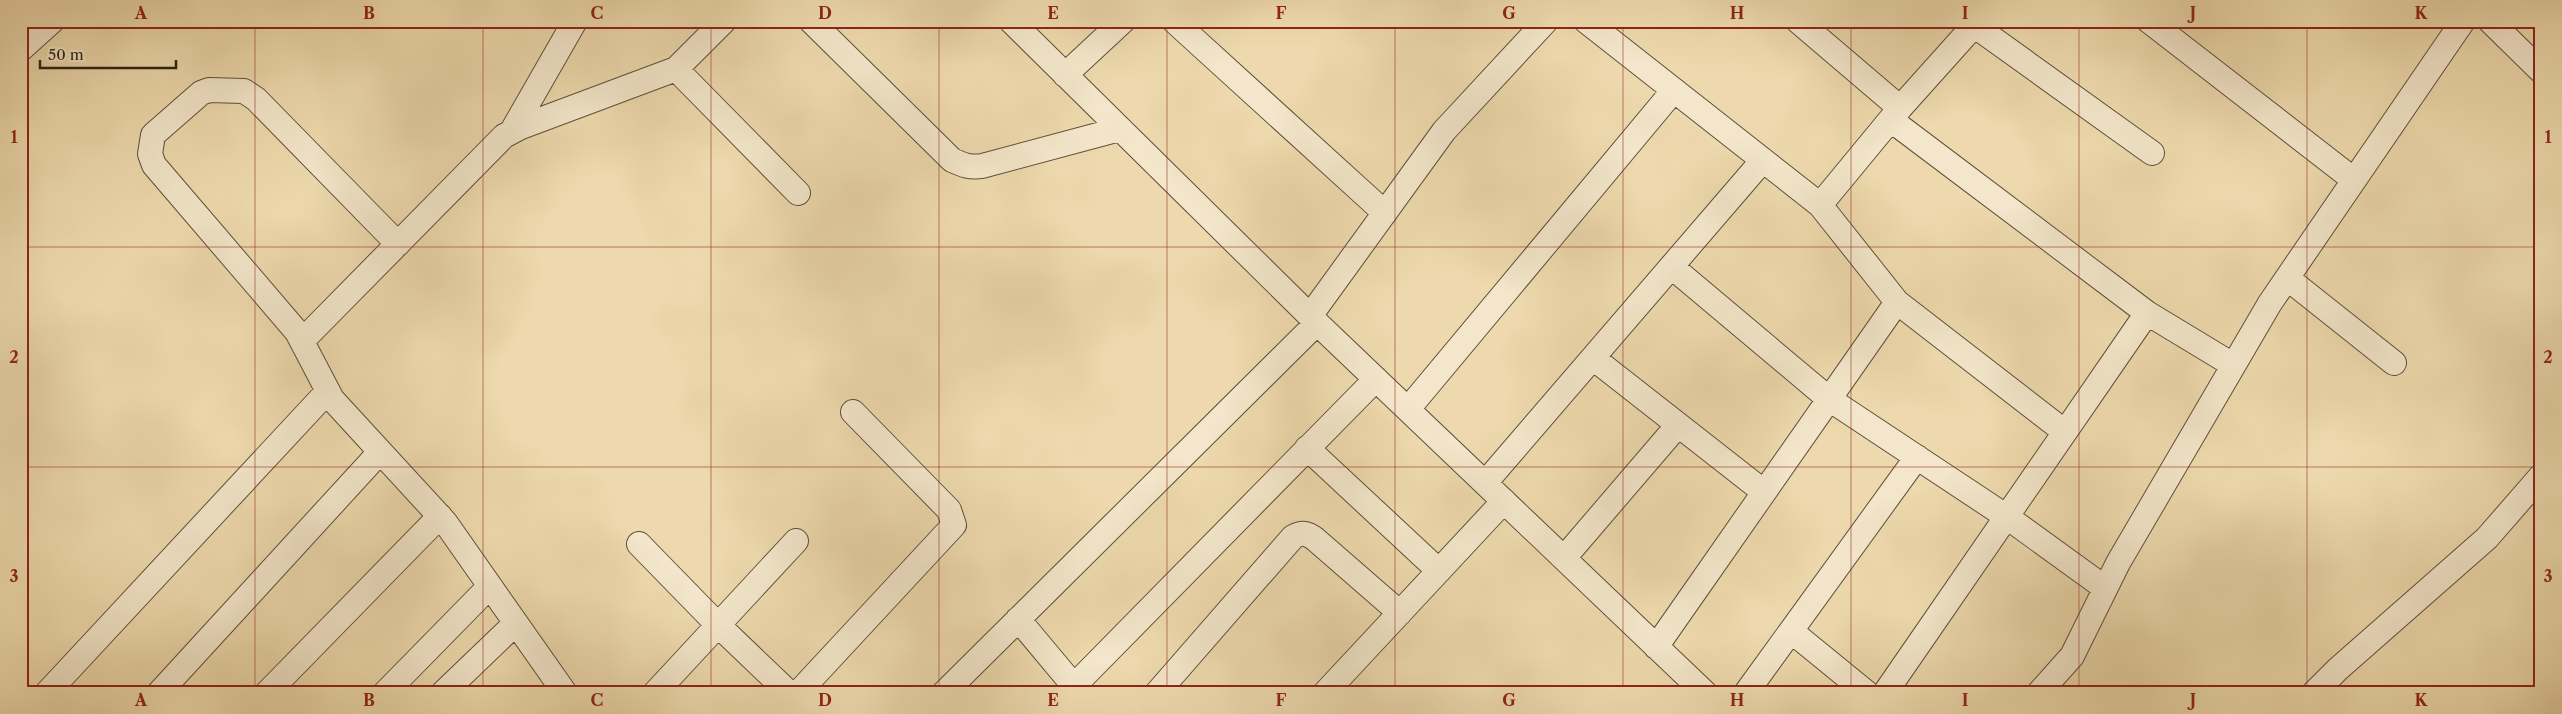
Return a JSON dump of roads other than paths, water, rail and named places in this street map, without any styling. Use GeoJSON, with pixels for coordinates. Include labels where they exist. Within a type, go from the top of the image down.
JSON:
{"type":"FeatureCollection","features":[{"type":"Feature","properties":{"kind":"street"},"geometry":{"type":"LineString","coordinates":[[21,49],[52,21]]}},
{"type":"Feature","properties":{"kind":"street"},"geometry":{"type":"LineString","coordinates":[[512,131],[575,21]]}},
{"type":"Feature","properties":{"kind":"street"},"geometry":{"type":"LineString","coordinates":[[302,341],[504,136],[512,131],[676,69],[724,21]]}},
{"type":"Feature","properties":{"kind":"street"},"geometry":{"type":"LineString","coordinates":[[811,21],[952,160],[961,165],[972,168],[982,166],[1120,129]]}},
{"type":"Feature","properties":{"kind":"street"},"geometry":{"type":"LineString","coordinates":[[1011,21],[1314,319],[1704,693]]}},
{"type":"Feature","properties":{"kind":"street"},"geometry":{"type":"LineString","coordinates":[[1065,75],[1123,21]]}},
{"type":"Feature","properties":{"kind":"street"},"geometry":{"type":"LineString","coordinates":[[1174,21],[1386,213]]}},
{"type":"Feature","properties":{"kind":"street"},"geometry":{"type":"LineString","coordinates":[[944,693],[1314,319],[1444,131],[1546,21]]}},
{"type":"Feature","properties":{"kind":"street"},"geometry":{"type":"LineString","coordinates":[[1586,21],[1820,205],[1897,302],[2065,432]]}},
{"type":"Feature","properties":{"kind":"street"},"geometry":{"type":"LineString","coordinates":[[1798,21],[1895,114],[2147,313],[2233,366]]}},
{"type":"Feature","properties":{"kind":"street"},"geometry":{"type":"LineString","coordinates":[[2149,21],[2354,180]]}},
{"type":"Feature","properties":{"kind":"street"},"geometry":{"type":"LineString","coordinates":[[2039,693],[2072,656],[2105,588],[2233,366],[2287,278],[2463,21]]}},
{"type":"Feature","properties":{"kind":"street"},"geometry":{"type":"LineString","coordinates":[[2490,21],[2541,71]]}},
{"type":"Feature","properties":{"kind":"street"},"geometry":{"type":"LineString","coordinates":[[1820,205],[1973,23],[2152,153]]}},
{"type":"Feature","properties":{"kind":"street"},"geometry":{"type":"LineString","coordinates":[[676,69],[798,193]]}},
{"type":"Feature","properties":{"kind":"street"},"geometry":{"type":"LineString","coordinates":[[398,244],[256,99],[244,91],[218,88],[201,93],[157,129],[150,144],[154,165],[302,341],[327,392],[440,516],[565,693]]}},
{"type":"Feature","properties":{"kind":"street"},"geometry":{"type":"LineString","coordinates":[[1408,409],[1674,90]]}},
{"type":"Feature","properties":{"kind":"street"},"geometry":{"type":"LineString","coordinates":[[1485,483],[1763,160]]}},
{"type":"Feature","properties":{"kind":"street"},"geometry":{"type":"LineString","coordinates":[[1672,267],[1830,399],[2006,517],[2105,588]]}},
{"type":"Feature","properties":{"kind":"street"},"geometry":{"type":"LineString","coordinates":[[2287,278],[2394,363]]}},
{"type":"Feature","properties":{"kind":"street"},"geometry":{"type":"LineString","coordinates":[[1656,646],[1897,302]]}},
{"type":"Feature","properties":{"kind":"street"},"geometry":{"type":"LineString","coordinates":[[1885,693],[2147,313]]}},
{"type":"Feature","properties":{"kind":"street"},"geometry":{"type":"LineString","coordinates":[[1593,358],[1764,492]]}},
{"type":"Feature","properties":{"kind":"street"},"geometry":{"type":"LineString","coordinates":[[1018,619],[1071,689],[1376,379]]}},
{"type":"Feature","properties":{"kind":"street"},"geometry":{"type":"LineString","coordinates":[[47,693],[327,392]]}},
{"type":"Feature","properties":{"kind":"street"},"geometry":{"type":"LineString","coordinates":[[798,693],[954,525],[949,510],[853,412]]}},
{"type":"Feature","properties":{"kind":"street"},"geometry":{"type":"LineString","coordinates":[[1564,558],[1678,424]]}},
{"type":"Feature","properties":{"kind":"street"},"geometry":{"type":"LineString","coordinates":[[1307,448],[1439,571]]}},
{"type":"Feature","properties":{"kind":"street"},"geometry":{"type":"LineString","coordinates":[[159,693],[380,452]]}},
{"type":"Feature","properties":{"kind":"street"},"geometry":{"type":"LineString","coordinates":[[1746,693],[1917,457]]}},
{"type":"Feature","properties":{"kind":"street"},"geometry":{"type":"LineString","coordinates":[[2314,693],[2338,669],[2487,538],[2541,476]]}},
{"type":"Feature","properties":{"kind":"street"},"geometry":{"type":"LineString","coordinates":[[1325,693],[1504,501]]}},
{"type":"Feature","properties":{"kind":"street"},"geometry":{"type":"LineString","coordinates":[[267,693],[440,516]]}},
{"type":"Feature","properties":{"kind":"street"},"geometry":{"type":"LineString","coordinates":[[1157,693],[1293,537],[1300,533],[1308,534],[1315,538],[1400,613]]}},
{"type":"Feature","properties":{"kind":"street"},"geometry":{"type":"LineString","coordinates":[[655,693],[796,541]]}},
{"type":"Feature","properties":{"kind":"street"},"geometry":{"type":"LineString","coordinates":[[639,544],[718,625],[789,693]]}},
{"type":"Feature","properties":{"kind":"street"},"geometry":{"type":"LineString","coordinates":[[385,693],[490,586]]}},
{"type":"Feature","properties":{"kind":"street"},"geometry":{"type":"LineString","coordinates":[[443,693],[516,623]]}},
{"type":"Feature","properties":{"kind":"street"},"geometry":{"type":"LineString","coordinates":[[1791,631],[1867,693]]}}]}
